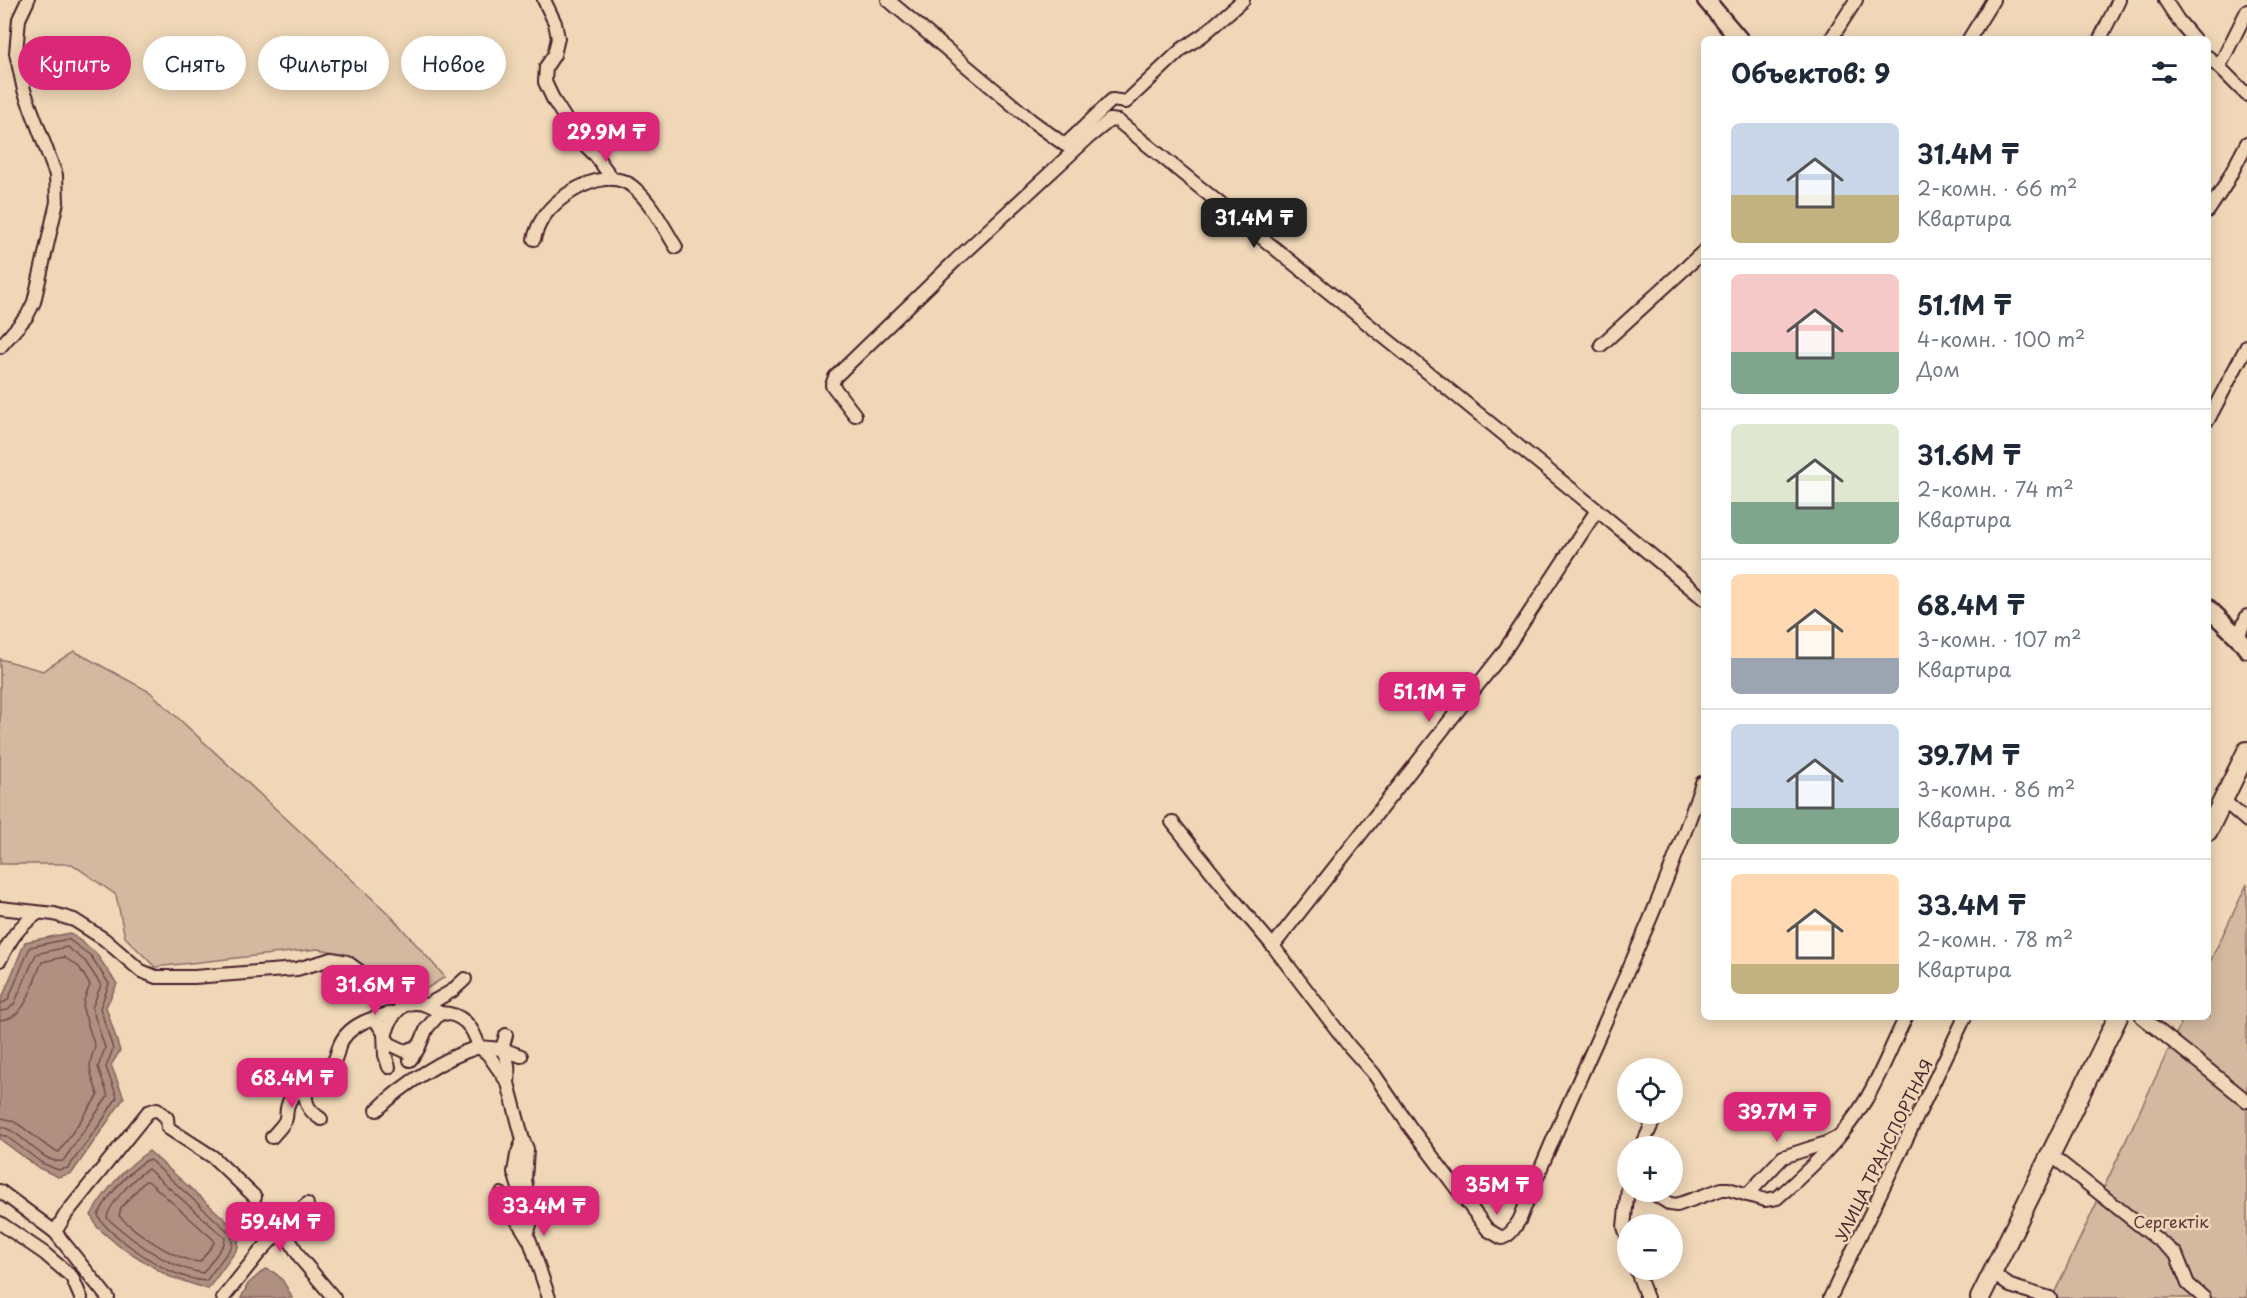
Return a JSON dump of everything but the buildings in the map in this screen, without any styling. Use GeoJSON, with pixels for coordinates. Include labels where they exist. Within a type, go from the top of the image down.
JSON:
{"type":"FeatureCollection","features":[{"type":"Feature","properties":{"kind":"main road"},"geometry":{"type":"LineString","coordinates":[[2211,825],[2247,751]]}},
{"type":"Feature","properties":{"kind":"main road"},"geometry":{"type":"LineString","coordinates":[[1980,1298],[2117,1020]]}},
{"type":"Feature","properties":{"kind":"street"},"geometry":{"type":"LineString","coordinates":[[0,347],[27,316],[34,302],[57,202],[56,175],[24,90],[16,53],[18,19],[28,0]]}},
{"type":"Feature","properties":{"kind":"street"},"geometry":{"type":"LineString","coordinates":[[544,0],[555,23],[558,38],[554,55],[546,67],[545,82],[577,137],[596,156],[611,177]]}},
{"type":"Feature","properties":{"kind":"street"},"geometry":{"type":"LineString","coordinates":[[888,0],[1032,121],[1065,145],[1112,100],[1126,102],[1182,49],[1203,35],[1243,0]]}},
{"type":"Feature","properties":{"kind":"street"},"geometry":{"type":"LineString","coordinates":[[1833,36],[1856,0]]}},
{"type":"Feature","properties":{"kind":"street"},"geometry":{"type":"LineString","coordinates":[[1971,36],[1993,0]]}},
{"type":"Feature","properties":{"kind":"street"},"geometry":{"type":"LineString","coordinates":[[2102,36],[2120,0]]}},
{"type":"Feature","properties":{"kind":"street"},"geometry":{"type":"LineString","coordinates":[[2165,0],[2178,21],[2191,36]]}},
{"type":"Feature","properties":{"kind":"street"},"geometry":{"type":"LineString","coordinates":[[1710,2],[1737,36]]}},
{"type":"Feature","properties":{"kind":"street"},"geometry":{"type":"LineString","coordinates":[[2219,67],[2247,10]]}},
{"type":"Feature","properties":{"kind":"street"},"geometry":{"type":"LineString","coordinates":[[2211,60],[2247,95]]}},
{"type":"Feature","properties":{"kind":"street"},"geometry":{"type":"LineString","coordinates":[[855,415],[832,385],[835,377],[873,343],[956,260],[1089,137],[1110,120],[1118,121],[1701,597]]}},
{"type":"Feature","properties":{"kind":"street"},"geometry":{"type":"LineString","coordinates":[[2211,206],[2247,143]]}},
{"type":"Feature","properties":{"kind":"street"},"geometry":{"type":"LineString","coordinates":[[534,239],[542,219],[555,203],[581,186],[611,177],[633,186],[658,217],[676,247]]}},
{"type":"Feature","properties":{"kind":"street"},"geometry":{"type":"LineString","coordinates":[[1601,345],[1701,254]]}},
{"type":"Feature","properties":{"kind":"street"},"geometry":{"type":"LineString","coordinates":[[2211,414],[2247,346]]}},
{"type":"Feature","properties":{"kind":"street"},"geometry":{"type":"LineString","coordinates":[[1274,946],[1503,653],[1597,510]]}},
{"type":"Feature","properties":{"kind":"street"},"geometry":{"type":"LineString","coordinates":[[2211,611],[2243,643]]}},
{"type":"Feature","properties":{"kind":"street"},"geometry":{"type":"LineString","coordinates":[[2243,643],[2247,615]]}},
{"type":"Feature","properties":{"kind":"street"},"geometry":{"type":"LineString","coordinates":[[1173,822],[1235,901],[1274,946],[1332,1025],[1374,1074],[1410,1127],[1488,1230],[1502,1238],[1507,1236],[1520,1218],[1630,968],[1687,827],[1701,786]]}},
{"type":"Feature","properties":{"kind":"street"},"geometry":{"type":"LineString","coordinates":[[2223,800],[2247,821]]}},
{"type":"Feature","properties":{"kind":"street"},"geometry":{"type":"LineString","coordinates":[[0,908],[54,914],[75,920],[104,939],[141,971],[156,977],[194,977],[297,969],[332,959],[347,962],[397,999],[410,1003],[450,1003],[475,1033],[479,1047],[488,1054],[508,1083]]}},
{"type":"Feature","properties":{"kind":"street"},"geometry":{"type":"LineString","coordinates":[[0,960],[10,939],[22,924],[38,913]]}},
{"type":"Feature","properties":{"kind":"street"},"geometry":{"type":"LineString","coordinates":[[432,1002],[452,991],[465,979]]}},
{"type":"Feature","properties":{"kind":"street"},"geometry":{"type":"LineString","coordinates":[[432,1002],[440,1013]]}},
{"type":"Feature","properties":{"kind":"street"},"geometry":{"type":"LineString","coordinates":[[389,1066],[385,1055],[385,1037],[389,1020],[400,1008],[410,1003]]}},
{"type":"Feature","properties":{"kind":"street"},"geometry":{"type":"LineString","coordinates":[[272,1137],[286,1120],[287,1104],[300,1095],[308,1083],[337,1058],[344,1037],[366,1020],[396,1012]]}},
{"type":"Feature","properties":{"kind":"street"},"geometry":{"type":"LineString","coordinates":[[440,1013],[450,1013],[464,1019]]}},
{"type":"Feature","properties":{"kind":"street"},"geometry":{"type":"LineString","coordinates":[[410,1060],[427,1029],[440,1013]]}},
{"type":"Feature","properties":{"kind":"street"},"geometry":{"type":"LineString","coordinates":[[374,1018],[390,1044],[405,1051],[419,1046]]}},
{"type":"Feature","properties":{"kind":"street"},"geometry":{"type":"LineString","coordinates":[[1668,1202],[1677,1205],[1722,1189],[1765,1200],[1777,1198],[1821,1158],[1865,1101],[1905,1020]]}},
{"type":"Feature","properties":{"kind":"street","name":"УЛИЦА ТРАНСПОРТНАЯ"},"geometry":{"type":"LineString","coordinates":[[1830,1298],[1964,1020]]}},
{"type":"Feature","properties":{"kind":"street"},"geometry":{"type":"LineString","coordinates":[[2146,1020],[2247,1101]]}},
{"type":"Feature","properties":{"kind":"street"},"geometry":{"type":"LineString","coordinates":[[506,1035],[502,1048],[507,1056],[508,1083],[523,1140],[517,1155],[514,1173],[531,1218],[527,1235]]}},
{"type":"Feature","properties":{"kind":"street"},"geometry":{"type":"LineString","coordinates":[[377,1110],[390,1097],[462,1053],[479,1047],[502,1048],[521,1056]]}},
{"type":"Feature","properties":{"kind":"street"},"geometry":{"type":"LineString","coordinates":[[300,1095],[321,1119]]}},
{"type":"Feature","properties":{"kind":"street"},"geometry":{"type":"LineString","coordinates":[[55,1232],[66,1214],[148,1112],[157,1109],[167,1118],[168,1128],[213,1157],[255,1197]]}},
{"type":"Feature","properties":{"kind":"street"},"geometry":{"type":"LineString","coordinates":[[1747,1195],[1783,1156],[1826,1143],[1839,1136]]}},
{"type":"Feature","properties":{"kind":"street"},"geometry":{"type":"LineString","coordinates":[[2051,1155],[2176,1254],[2188,1284],[2204,1298]]}},
{"type":"Feature","properties":{"kind":"street"},"geometry":{"type":"LineString","coordinates":[[0,1191],[55,1232],[108,1298]]}},
{"type":"Feature","properties":{"kind":"street"},"geometry":{"type":"LineString","coordinates":[[501,1194],[527,1235],[549,1298]]}},
{"type":"Feature","properties":{"kind":"street"},"geometry":{"type":"LineString","coordinates":[[223,1298],[284,1224],[307,1204]]}},
{"type":"Feature","properties":{"kind":"street"},"geometry":{"type":"LineString","coordinates":[[0,1223],[44,1253],[72,1277],[81,1298]]}},
{"type":"Feature","properties":{"kind":"street"},"geometry":{"type":"LineString","coordinates":[[277,1234],[289,1239],[301,1259],[334,1298]]}},
{"type":"Feature","properties":{"kind":"street"},"geometry":{"type":"LineString","coordinates":[[1992,1273],[2010,1286],[2050,1298]]}},
{"type":"Feature","properties":{"kind":"street"},"geometry":{"type":"LineString","coordinates":[[1640,1280],[1647,1298]]}},
{"type":"Feature","properties":{"kind":"green space"},"geometry":{"type":"Polygon","coordinates":[[[74,651],[150,692],[391,916],[445,977],[426,989],[403,995],[342,953],[318,949],[155,967],[125,937],[116,895],[72,864],[0,864],[0,659],[43,671],[74,651]]]}},
{"type":"Feature","properties":{"kind":"green space","name":"Сергектік"},"geometry":{"type":"Polygon","coordinates":[[[2247,884],[2247,1298],[2052,1298],[2183,1020],[2211,1020],[2211,960],[2247,884]]]}},
{"type":"Feature","properties":{"kind":"water"},"geometry":{"type":"Polygon","coordinates":[[[70,933],[95,952],[117,984],[106,1007],[120,1051],[111,1065],[124,1098],[72,1173],[58,1177],[39,1168],[0,1139],[0,1003],[25,942],[70,933]]]}},
{"type":"Feature","properties":{"kind":"water"},"geometry":{"type":"Polygon","coordinates":[[[149,1151],[239,1232],[238,1248],[208,1289],[168,1276],[119,1246],[97,1227],[91,1215],[116,1180],[149,1151]]]}},
{"type":"Feature","properties":{"kind":"water"},"geometry":{"type":"Polygon","coordinates":[[[265,1269],[279,1276],[292,1298],[241,1298],[248,1284],[265,1269]]]}}]}
